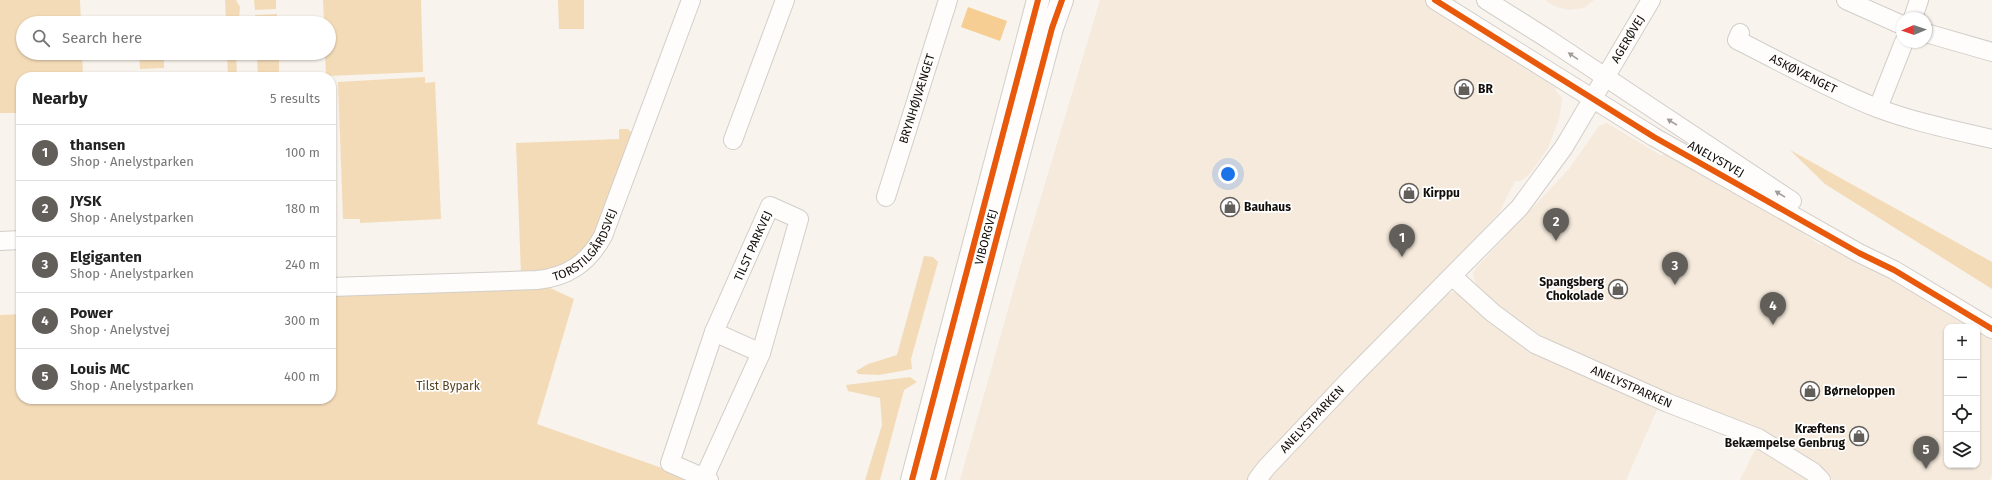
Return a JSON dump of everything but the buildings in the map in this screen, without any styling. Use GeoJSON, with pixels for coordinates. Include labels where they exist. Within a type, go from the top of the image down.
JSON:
{"type":"FeatureCollection","features":[{"type":"Feature","properties":{"kind":"main road","name":"VIBORGVEJ"},"geometry":{"type":"LineString","coordinates":[[912,480],[1038,0]]}},
{"type":"Feature","properties":{"kind":"main road","name":"VIBORGVEJ"},"geometry":{"type":"LineString","coordinates":[[934,480],[1052,28],[1062,0]]}},
{"type":"Feature","properties":{"kind":"street","name":"TORSTILGÅRDSVEJ"},"geometry":{"type":"LineString","coordinates":[[336,287],[537,280],[562,275],[586,260],[603,236],[691,0]]}},
{"type":"Feature","properties":{"kind":"street"},"geometry":{"type":"LineString","coordinates":[[733,140],[785,0]]}},
{"type":"Feature","properties":{"kind":"street","name":"BRYNHØJVÆNGET"},"geometry":{"type":"LineString","coordinates":[[886,197],[948,0]]}},
{"type":"Feature","properties":{"kind":"street","name":"ANELYSTVEJ"},"geometry":{"type":"LineString","coordinates":[[1435,0],[1698,162],[1859,254],[1894,270],[1992,329]]}},
{"type":"Feature","properties":{"kind":"street","name":"ANELYSTVEJ"},"geometry":{"type":"LineString","coordinates":[[1486,0],[1705,143],[1772,189],[1862,245],[1894,270]]}},
{"type":"Feature","properties":{"kind":"street","name":"AGERØVEJ"},"geometry":{"type":"LineString","coordinates":[[1593,98],[1651,0]]}},
{"type":"Feature","properties":{"kind":"street"},"geometry":{"type":"LineString","coordinates":[[1846,0],[1896,21]]}},
{"type":"Feature","properties":{"kind":"street"},"geometry":{"type":"LineString","coordinates":[[1915,12],[1920,0]]}},
{"type":"Feature","properties":{"kind":"street","name":"ASKØVÆNGET"},"geometry":{"type":"LineString","coordinates":[[1740,33],[1737,40],[1811,78],[1878,108],[1939,127],[1992,139]]}},
{"type":"Feature","properties":{"kind":"street"},"geometry":{"type":"LineString","coordinates":[[1932,35],[1992,52]]}},
{"type":"Feature","properties":{"kind":"street"},"geometry":{"type":"LineString","coordinates":[[1878,108],[1902,48]]}},
{"type":"Feature","properties":{"kind":"street","name":"ANELYSTPARKEN"},"geometry":{"type":"LineString","coordinates":[[1257,480],[1266,468],[1352,377],[1520,207],[1564,147],[1593,98]]}},
{"type":"Feature","properties":{"kind":"street","name":"TILST PARKVEJ"},"geometry":{"type":"LineString","coordinates":[[770,206],[799,219],[761,354],[707,479],[670,463],[714,332],[770,206]]}},
{"type":"Feature","properties":{"kind":"street"},"geometry":{"type":"LineString","coordinates":[[0,241],[16,240]]}},
{"type":"Feature","properties":{"kind":"street","name":"ANELYSTPARKEN"},"geometry":{"type":"LineString","coordinates":[[1452,276],[1493,313],[1535,344],[1668,403],[1758,438],[1813,472],[1821,480]]}},
{"type":"Feature","properties":{"kind":"street"},"geometry":{"type":"LineString","coordinates":[[714,332],[761,354]]}},
{"type":"Feature","properties":{"kind":"shaded area"},"geometry":{"type":"Polygon","coordinates":[[[1100,0],[1428,0],[1451,15],[1488,45],[1556,88],[1556,91],[1562,98],[1559,119],[1548,148],[1529,175],[1520,181],[1515,181],[1499,213],[1248,480],[960,480],[1018,274],[1100,0]]]}},
{"type":"Feature","properties":{"kind":"shaded area"},"geometry":{"type":"Polygon","coordinates":[[[1545,0],[1594,0],[1584,8],[1568,10],[1554,6],[1545,0]]]}},
{"type":"Feature","properties":{"kind":"shaded area"},"geometry":{"type":"Polygon","coordinates":[[[968,7],[1007,21],[1000,41],[961,27],[968,7]]]}},
{"type":"Feature","properties":{"kind":"shaded area"},"geometry":{"type":"Polygon","coordinates":[[[1607,123],[1662,156],[1664,153],[1695,166],[1781,218],[1820,245],[1833,244],[1970,324],[1944,324],[1944,468],[1980,468],[1980,330],[1992,338],[1992,475],[1989,480],[1832,480],[1816,465],[1761,431],[1559,347],[1499,307],[1476,284],[1473,274],[1476,268],[1569,169],[1599,126],[1607,123]]]}},
{"type":"Feature","properties":{"kind":"shaded area"},"geometry":{"type":"Polygon","coordinates":[[[1460,292],[1659,405],[1626,480],[1266,480],[1288,454],[1445,294],[1460,292]]]}},
{"type":"Feature","properties":{"kind":"shaded area"},"geometry":{"type":"Polygon","coordinates":[[[1757,446],[1810,480],[1740,480],[1757,446]]]}},
{"type":"Feature","properties":{"kind":"green space"},"geometry":{"type":"Polygon","coordinates":[[[0,0],[80,0],[81,16],[16,16],[16,60],[82,60],[83,72],[16,72],[16,113],[0,113],[0,0]]]}},
{"type":"Feature","properties":{"kind":"green space"},"geometry":{"type":"Polygon","coordinates":[[[225,0],[236,0],[240,7],[239,16],[226,16],[225,0]]]}},
{"type":"Feature","properties":{"kind":"green space"},"geometry":{"type":"Polygon","coordinates":[[[254,0],[276,0],[276,9],[255,10],[254,0]]]}},
{"type":"Feature","properties":{"kind":"green space"},"geometry":{"type":"Polygon","coordinates":[[[323,0],[421,0],[423,72],[336,76],[336,72],[326,72],[325,60],[336,60],[336,16],[324,16],[323,0]]]}},
{"type":"Feature","properties":{"kind":"green space"},"geometry":{"type":"Polygon","coordinates":[[[558,0],[584,0],[584,29],[559,29],[558,0]]]}},
{"type":"Feature","properties":{"kind":"green space"},"geometry":{"type":"Polygon","coordinates":[[[277,14],[277,16],[255,16],[277,14]]]}},
{"type":"Feature","properties":{"kind":"green space"},"geometry":{"type":"Polygon","coordinates":[[[139,60],[164,60],[164,68],[140,69],[139,60]]]}},
{"type":"Feature","properties":{"kind":"green space"},"geometry":{"type":"Polygon","coordinates":[[[227,60],[236,60],[237,72],[228,72],[227,60]]]}},
{"type":"Feature","properties":{"kind":"green space"},"geometry":{"type":"Polygon","coordinates":[[[257,60],[279,60],[279,72],[258,72],[257,60]]]}},
{"type":"Feature","properties":{"kind":"green space"},"geometry":{"type":"Polygon","coordinates":[[[425,77],[425,83],[435,82],[441,219],[360,223],[360,219],[343,219],[338,82],[425,77]]]}},
{"type":"Feature","properties":{"kind":"green space"},"geometry":{"type":"Polygon","coordinates":[[[619,129],[628,129],[632,133],[600,225],[581,255],[552,272],[521,274],[516,143],[619,139],[619,129]]]}},
{"type":"Feature","properties":{"kind":"green space"},"geometry":{"type":"Polygon","coordinates":[[[1790,150],[1992,262],[1992,289],[1825,184],[1790,150]]]}},
{"type":"Feature","properties":{"kind":"green space"},"geometry":{"type":"Polygon","coordinates":[[[924,256],[933,257],[938,262],[911,359],[912,369],[879,375],[858,374],[856,371],[868,364],[897,355],[924,256]]]}},
{"type":"Feature","properties":{"kind":"green space","name":"Tilst Bypark"},"geometry":{"type":"Polygon","coordinates":[[[550,288],[574,299],[537,424],[659,467],[690,480],[0,480],[0,315],[16,314],[16,404],[336,404],[336,295],[550,288]]]}},
{"type":"Feature","properties":{"kind":"green space"},"geometry":{"type":"Polygon","coordinates":[[[910,377],[917,382],[904,390],[880,480],[865,480],[882,425],[880,398],[848,391],[846,385],[910,377]]]}},
{"type":"Feature","properties":{"kind":"cycle path"},"geometry":{"type":"LineString","coordinates":[[912,480],[1038,0]]}},
{"type":"Feature","properties":{"kind":"cycle path"},"geometry":{"type":"LineString","coordinates":[[933,480],[1052,28],[1062,0]]}},
{"type":"Feature","properties":{"kind":"cycle path"},"geometry":{"type":"LineString","coordinates":[[1435,0],[1654,137],[1859,253],[1894,270],[1992,329]]}},
{"type":"Feature","properties":{"kind":"place","name":"BR"},"geometry":{"type":"Point","coordinates":[1464,89]}},
{"type":"Feature","properties":{"kind":"place","name":"Kirppu"},"geometry":{"type":"Point","coordinates":[1409,193]}},
{"type":"Feature","properties":{"kind":"place","name":"Bauhaus"},"geometry":{"type":"Point","coordinates":[1230,207]}},
{"type":"Feature","properties":{"kind":"place","name":"JYSK"},"geometry":{"type":"Point","coordinates":[1556,241]}},
{"type":"Feature","properties":{"kind":"place","name":"thansen"},"geometry":{"type":"Point","coordinates":[1402,257]}},
{"type":"Feature","properties":{"kind":"place","name":"Elgiganten"},"geometry":{"type":"Point","coordinates":[1675,285]}},
{"type":"Feature","properties":{"kind":"place","name":"Spangsberg Chokolade"},"geometry":{"type":"Point","coordinates":[1618,289]}},
{"type":"Feature","properties":{"kind":"place","name":"Power"},"geometry":{"type":"Point","coordinates":[1773,325]}},
{"type":"Feature","properties":{"kind":"place","name":"Børneloppen"},"geometry":{"type":"Point","coordinates":[1810,391]}},
{"type":"Feature","properties":{"kind":"place","name":"Kræftens Bekæmpelse Genbrug"},"geometry":{"type":"Point","coordinates":[1859,436]}},
{"type":"Feature","properties":{"kind":"place","name":"Louis MC"},"geometry":{"type":"Point","coordinates":[1926,469]}}]}
